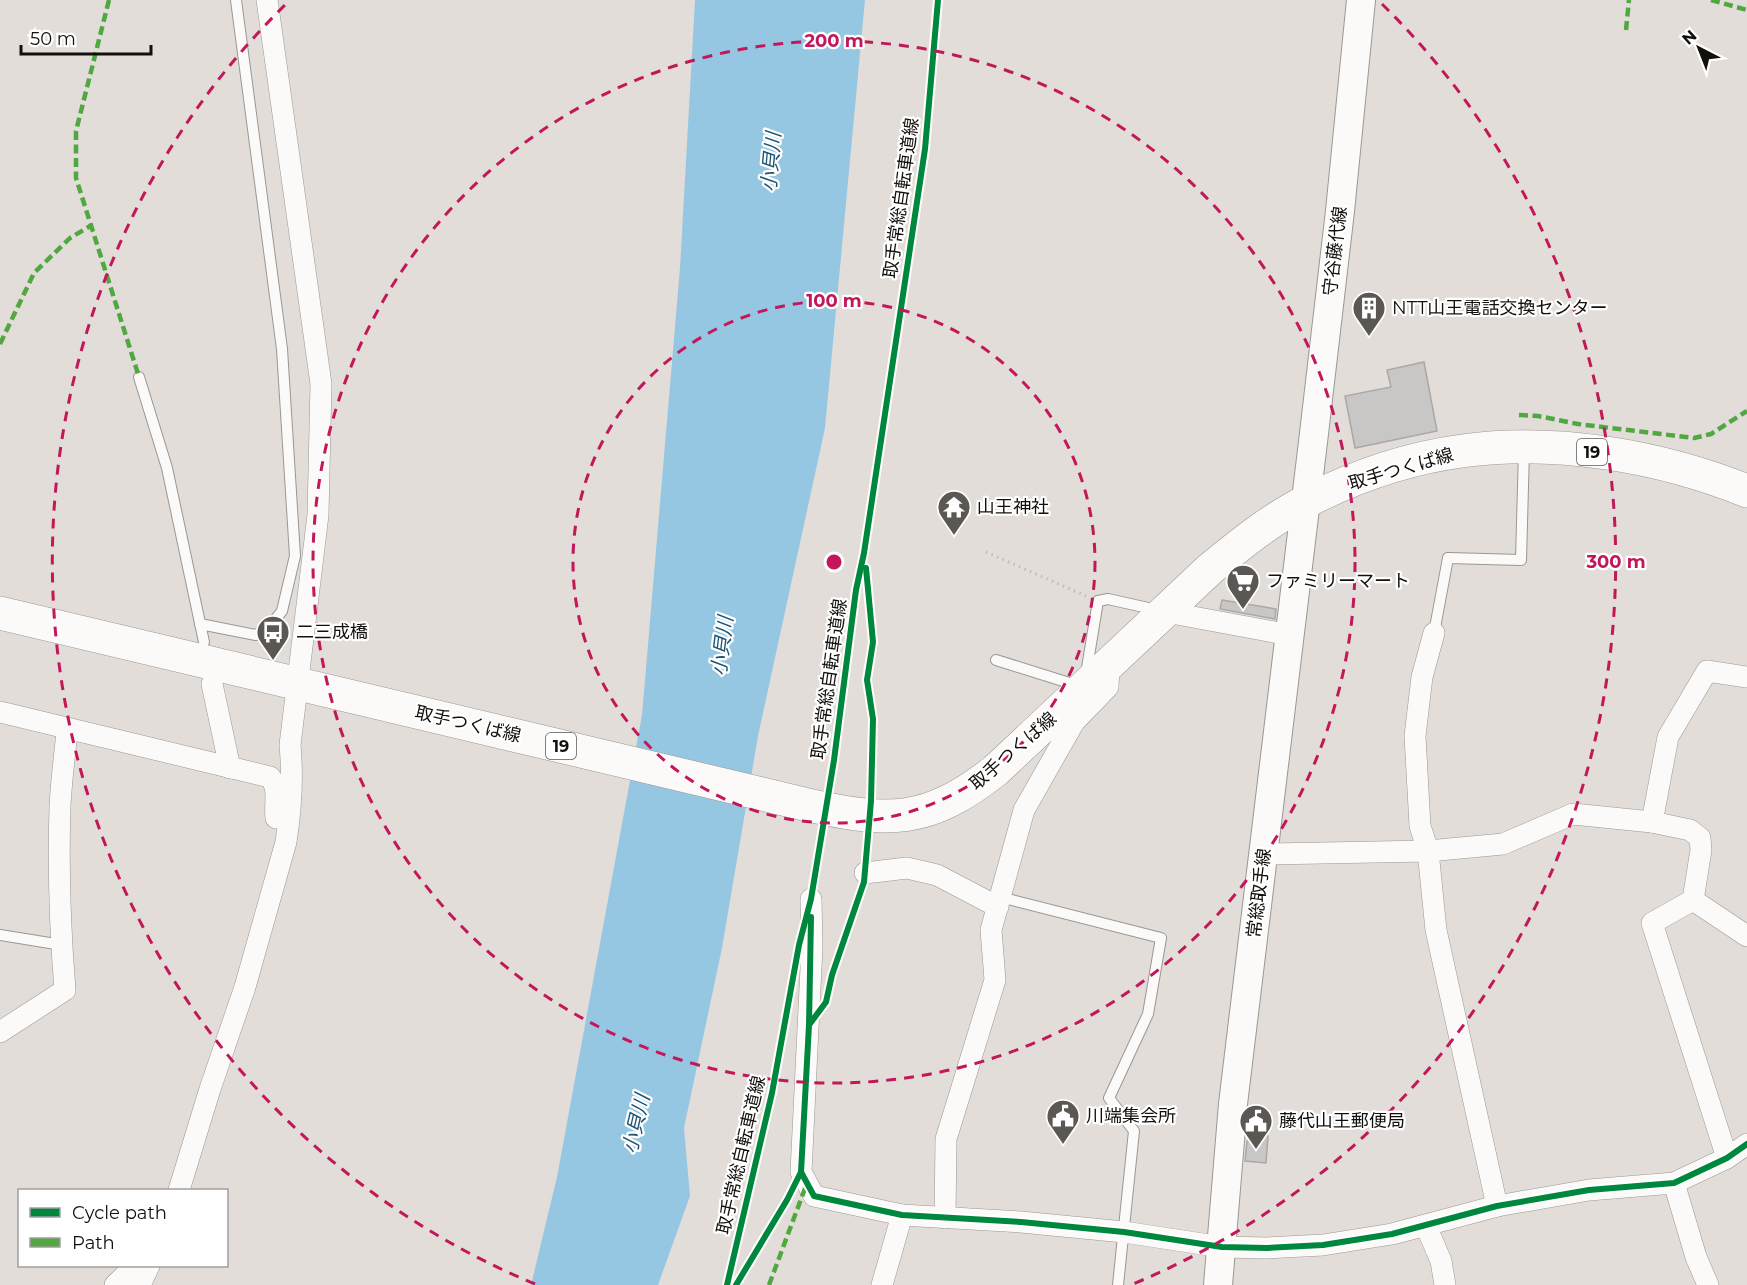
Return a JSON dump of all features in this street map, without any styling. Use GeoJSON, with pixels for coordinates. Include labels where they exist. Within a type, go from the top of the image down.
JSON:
{"type":"FeatureCollection","features":[{"type":"Feature","properties":{"kind":"main road","name":"守谷藤代線"},"geometry":{"type":"LineString","coordinates":[[1306,501],[1340,211],[1361,0]]}},
{"type":"Feature","properties":{"kind":"main road","name":"取手つくば線"},"geometry":{"type":"LineString","coordinates":[[0,614],[808,805],[882,817],[930,810],[952,801],[971,789],[996,770],[1210,569],[1244,541],[1306,501],[1368,476],[1461,451],[1524,447],[1612,454],[1649,460],[1710,477],[1747,491]]}},
{"type":"Feature","properties":{"kind":"main road","name":"常総取手線"},"geometry":{"type":"LineString","coordinates":[[1218,1285],[1233,1104],[1306,501]]}},
{"type":"Feature","properties":{"kind":"street"},"geometry":{"type":"LineString","coordinates":[[180,1189],[210,1089],[245,987],[286,842],[290,823],[292,768],[290,745],[306,686],[318,515],[321,384],[267,0]]}},
{"type":"Feature","properties":{"kind":"street"},"geometry":{"type":"LineString","coordinates":[[1166,612],[1290,635]]}},
{"type":"Feature","properties":{"kind":"street"},"geometry":{"type":"LineString","coordinates":[[1434,633],[1422,677],[1415,736],[1420,826],[1428,851],[1436,930],[1497,1206]]}},
{"type":"Feature","properties":{"kind":"street"},"geometry":{"type":"LineString","coordinates":[[945,1218],[946,1139],[995,980],[991,930],[1024,810],[1074,722],[1108,687],[1110,663]]}},
{"type":"Feature","properties":{"kind":"street"},"geometry":{"type":"LineString","coordinates":[[1652,822],[1668,737],[1707,671],[1747,677]]}},
{"type":"Feature","properties":{"kind":"street"},"geometry":{"type":"LineString","coordinates":[[212,684],[230,768]]}},
{"type":"Feature","properties":{"kind":"street"},"geometry":{"type":"LineString","coordinates":[[0,712],[67,730],[270,777],[274,782],[276,792],[276,818],[280,822],[290,823]]}},
{"type":"Feature","properties":{"kind":"street"},"geometry":{"type":"LineString","coordinates":[[0,1032],[65,990],[59,846],[60,804],[67,730]]}},
{"type":"Feature","properties":{"kind":"street"},"geometry":{"type":"LineString","coordinates":[[1264,854],[1428,851],[1503,844],[1573,814],[1652,822],[1690,830],[1700,838],[1701,850],[1693,900]]}},
{"type":"Feature","properties":{"kind":"street"},"geometry":{"type":"LineString","coordinates":[[865,873],[907,868],[937,875],[999,902]]}},
{"type":"Feature","properties":{"kind":"street"},"geometry":{"type":"LineString","coordinates":[[811,899],[812,947],[801,1173],[814,1197],[903,1215],[1021,1222],[1124,1232],[1222,1247],[1267,1248],[1323,1245],[1392,1234],[1497,1206],[1589,1190],[1674,1183],[1727,1158],[1747,1144]]}},
{"type":"Feature","properties":{"kind":"street"},"geometry":{"type":"LineString","coordinates":[[1693,900],[1747,936]]}},
{"type":"Feature","properties":{"kind":"street"},"geometry":{"type":"LineString","coordinates":[[1693,900],[1652,923],[1727,1158]]}},
{"type":"Feature","properties":{"kind":"street"},"geometry":{"type":"LineString","coordinates":[[1674,1183],[1696,1257],[1708,1285]]}},
{"type":"Feature","properties":{"kind":"street"},"geometry":{"type":"LineString","coordinates":[[882,1285],[903,1215]]}},
{"type":"Feature","properties":{"kind":"street"},"geometry":{"type":"LineString","coordinates":[[1426,1226],[1441,1261],[1445,1285]]}},
{"type":"Feature","properties":{"kind":"street"},"geometry":{"type":"LineString","coordinates":[[115,1285],[134,1267]]}},
{"type":"Feature","properties":{"kind":"street"},"geometry":{"type":"LineString","coordinates":[[140,1285],[149,1267]]}},
{"type":"Feature","properties":{"kind":"lane"},"geometry":{"type":"LineString","coordinates":[[200,624],[256,635],[270,626],[282,611],[295,556],[282,349],[236,0]]}},
{"type":"Feature","properties":{"kind":"lane"},"geometry":{"type":"LineString","coordinates":[[139,377],[167,468],[204,642]]}},
{"type":"Feature","properties":{"kind":"lane"},"geometry":{"type":"LineString","coordinates":[[1434,633],[1448,558],[1521,560],[1524,447]]}},
{"type":"Feature","properties":{"kind":"lane"},"geometry":{"type":"LineString","coordinates":[[996,660],[1084,687],[1098,601],[1108,599],[1166,612]]}},
{"type":"Feature","properties":{"kind":"lane"},"geometry":{"type":"LineString","coordinates":[[999,902],[1161,938],[1148,1014],[1109,1098],[1134,1131],[1119,1285]]}},
{"type":"Feature","properties":{"kind":"lane"},"geometry":{"type":"LineString","coordinates":[[0,935],[62,945]]}},
{"type":"Feature","properties":{"kind":"path"},"geometry":{"type":"LineString","coordinates":[[986,552],[1098,601]]}},
{"type":"Feature","properties":{"kind":"water","name":"小貝川"},"geometry":{"type":"Polygon","coordinates":[[[695,0],[865,0],[825,428],[758,736],[722,948],[684,1128],[690,1196],[658,1285],[531,1285],[557,1177],[642,715],[680,268],[695,0]]]}},
{"type":"Feature","properties":{"kind":"building"},"geometry":{"type":"Polygon","coordinates":[[[1424,362],[1437,431],[1355,448],[1345,396],[1391,387],[1387,370],[1424,362]]]}},
{"type":"Feature","properties":{"kind":"building"},"geometry":{"type":"Polygon","coordinates":[[[1222,600],[1276,609],[1275,619],[1220,609],[1222,600]]]}},
{"type":"Feature","properties":{"kind":"building"},"geometry":{"type":"Polygon","coordinates":[[[1252,1135],[1268,1136],[1266,1163],[1245,1161],[1247,1141],[1251,1141],[1252,1135]]]}},
{"type":"Feature","properties":{"kind":"marked path"},"geometry":{"type":"LineString","coordinates":[[109,0],[76,131],[76,178],[139,377]]}},
{"type":"Feature","properties":{"kind":"marked path"},"geometry":{"type":"LineString","coordinates":[[1626,30],[1629,0]]}},
{"type":"Feature","properties":{"kind":"marked path"},"geometry":{"type":"LineString","coordinates":[[1711,0],[1747,10]]}},
{"type":"Feature","properties":{"kind":"marked path"},"geometry":{"type":"LineString","coordinates":[[0,344],[34,273],[70,238],[92,225]]}},
{"type":"Feature","properties":{"kind":"marked path"},"geometry":{"type":"LineString","coordinates":[[1519,415],[1694,438],[1711,434],[1747,411]]}},
{"type":"Feature","properties":{"kind":"marked path"},"geometry":{"type":"LineString","coordinates":[[769,1285],[807,1183]]}},
{"type":"Feature","properties":{"kind":"cycle path","name":"取手常総自転車道線"},"geometry":{"type":"LineString","coordinates":[[727,1285],[772,1093],[799,945],[811,899],[834,760],[856,590],[864,553],[925,149],[938,0]]}},
{"type":"Feature","properties":{"kind":"cycle path"},"geometry":{"type":"LineString","coordinates":[[809,1025],[826,1002],[832,975],[864,882],[871,801],[873,719],[867,680],[873,642],[866,568]]}},
{"type":"Feature","properties":{"kind":"cycle path"},"geometry":{"type":"LineString","coordinates":[[811,917],[809,1025],[801,1172],[814,1196],[902,1215],[1021,1222],[1124,1232],[1222,1247],[1267,1248],[1323,1245],[1392,1234],[1497,1206],[1589,1190],[1674,1183],[1727,1158],[1747,1144]]}},
{"type":"Feature","properties":{"kind":"cycle path"},"geometry":{"type":"LineString","coordinates":[[736,1285],[787,1200],[801,1172]]}},
{"type":"Feature","properties":{"kind":"place","name":"NTT山王電話交換センター"},"geometry":{"type":"Point","coordinates":[1369,337]}},
{"type":"Feature","properties":{"kind":"place","name":"山王神社"},"geometry":{"type":"Point","coordinates":[954,536]}},
{"type":"Feature","properties":{"kind":"place","name":"ファミリーマート"},"geometry":{"type":"Point","coordinates":[1243,610]}},
{"type":"Feature","properties":{"kind":"place","name":"二三成橋"},"geometry":{"type":"Point","coordinates":[273,661]}},
{"type":"Feature","properties":{"kind":"place","name":"川端集会所"},"geometry":{"type":"Point","coordinates":[1063,1145]}},
{"type":"Feature","properties":{"kind":"place","name":"藤代山王郵便局"},"geometry":{"type":"Point","coordinates":[1256,1150]}}]}
